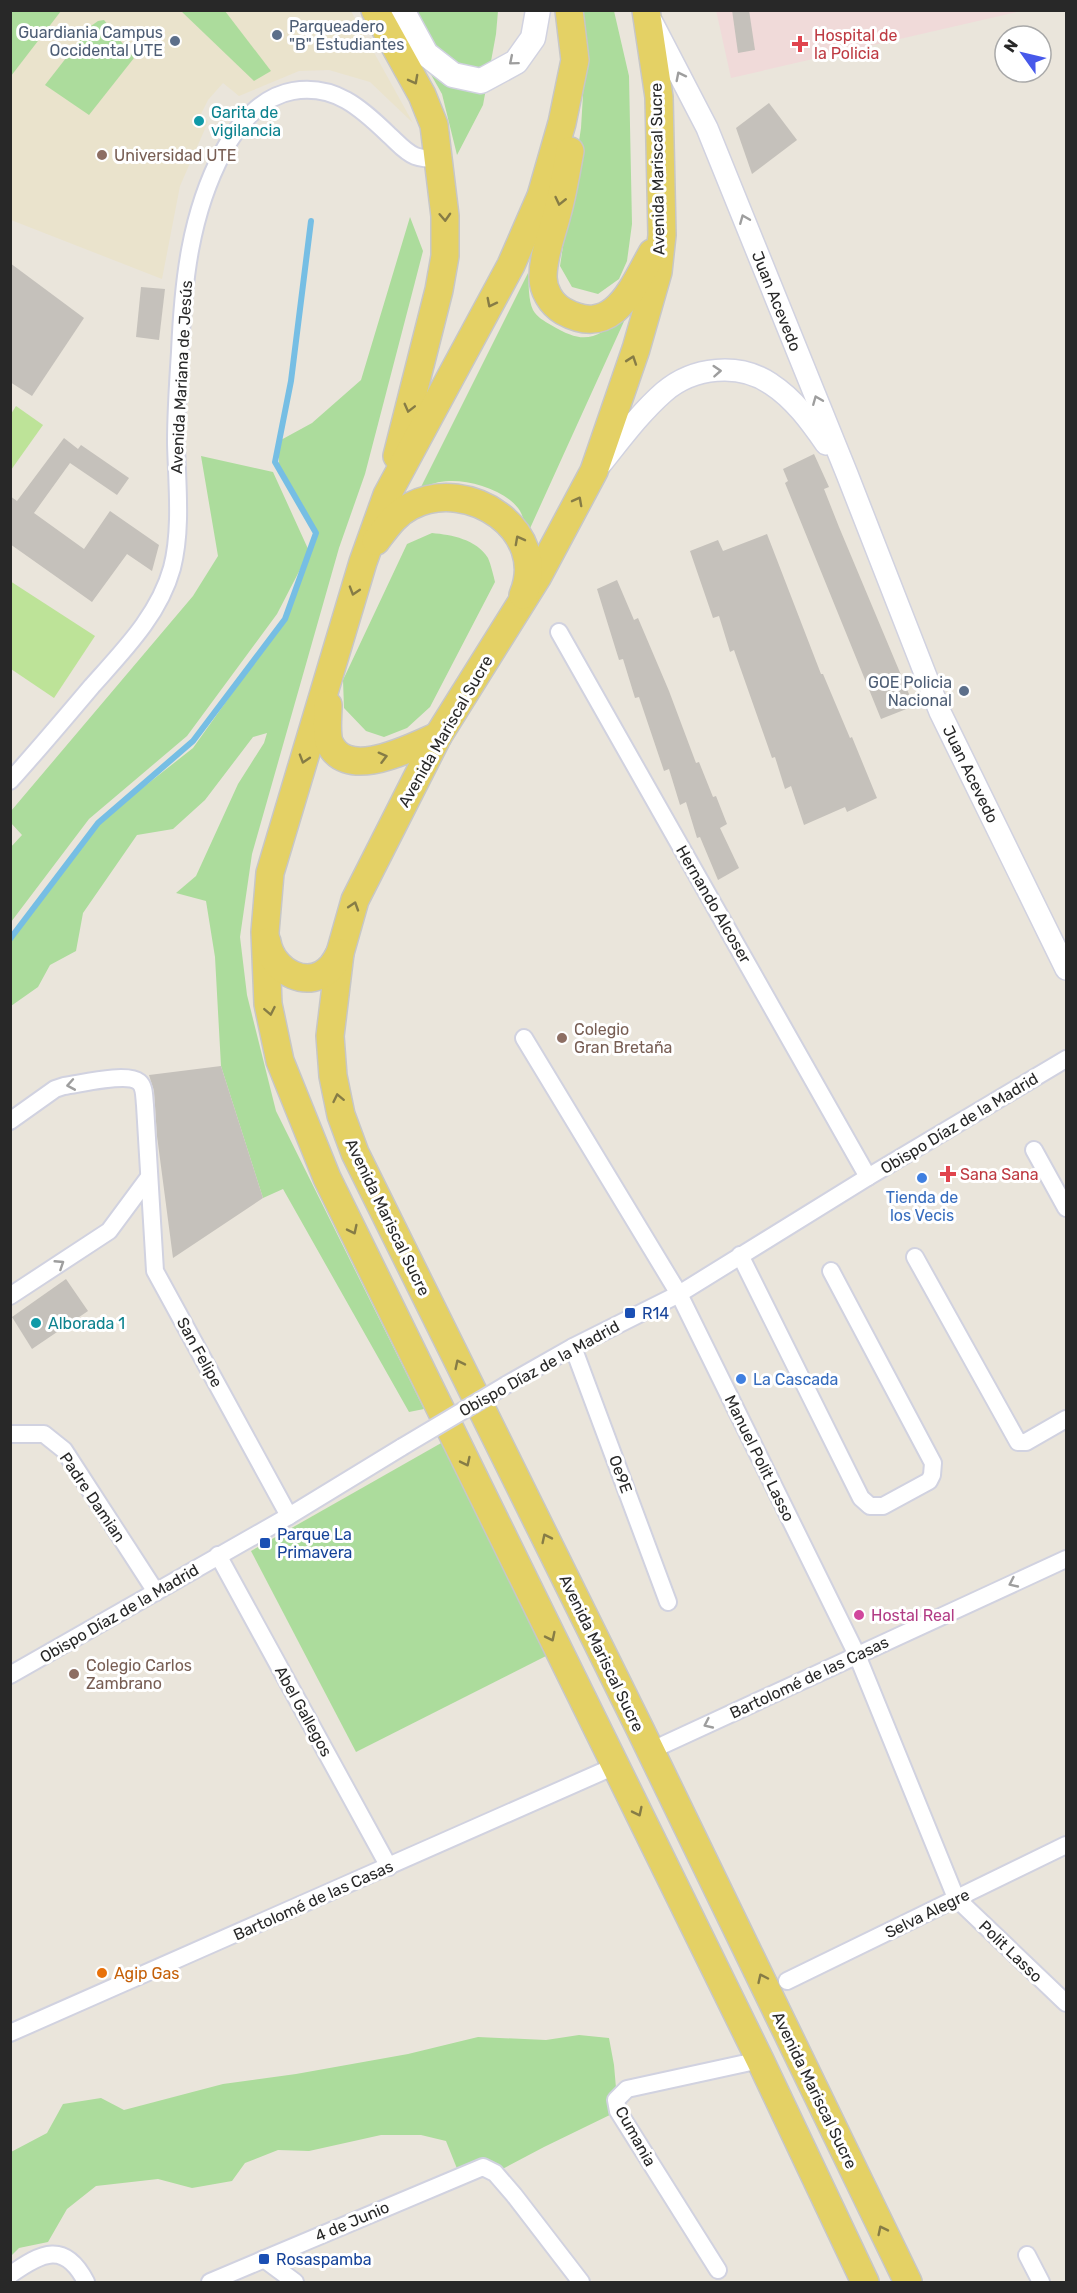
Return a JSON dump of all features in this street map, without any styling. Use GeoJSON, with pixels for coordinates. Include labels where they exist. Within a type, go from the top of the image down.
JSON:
{"type":"FeatureCollection","features":[{"type":"Feature","properties":{"kind":"main road"},"geometry":{"type":"LineString","coordinates":[[375,10],[397,46],[422,95],[434,125],[445,216],[445,256],[439,290],[387,495],[363,562],[270,873],[265,932],[268,1004],[280,1061],[327,1178],[760,2060],[865,2283]]}},
{"type":"Feature","properties":{"kind":"main road"},"geometry":{"type":"LineString","coordinates":[[402,10],[426,54],[453,75],[480,81],[516,62],[533,38],[538,10]]}},
{"type":"Feature","properties":{"kind":"main road"},"geometry":{"type":"LineString","coordinates":[[569,10],[575,60],[571,148],[558,212],[545,256],[543,278],[548,297],[558,308],[572,316],[597,319],[608,316],[626,300],[662,235]]}},
{"type":"Feature","properties":{"kind":"main road","name":"Avenida Mariscal Sucre"},"geometry":{"type":"LineString","coordinates":[[646,10],[659,97],[662,235],[658,272],[636,349],[594,471],[538,576],[438,736],[356,900],[340,953],[330,1036],[333,1077],[341,1115],[355,1153],[650,1751],[908,2283]]}},
{"type":"Feature","properties":{"kind":"main road"},"geometry":{"type":"LineString","coordinates":[[387,495],[506,274],[541,196],[562,123],[575,60]]}},
{"type":"Feature","properties":{"kind":"main road"},"geometry":{"type":"LineString","coordinates":[[363,562],[390,522],[410,506],[434,497],[460,497],[484,505],[505,519],[520,540],[528,564],[526,588],[514,615]]}},
{"type":"Feature","properties":{"kind":"main road"},"geometry":{"type":"LineString","coordinates":[[327,683],[329,741],[340,755],[350,761],[380,759],[438,736]]}},
{"type":"Feature","properties":{"kind":"main road"},"geometry":{"type":"LineString","coordinates":[[265,932],[268,952],[274,963],[284,971],[296,976],[309,977],[321,974],[332,967],[340,953]]}},
{"type":"Feature","properties":{"kind":"street","name":"Avenida Mariscal Sucre"},"geometry":{"type":"LineString","coordinates":[[646,10],[707,128]]}},
{"type":"Feature","properties":{"kind":"street","name":"Avenida Mariana de Jesús"},"geometry":{"type":"LineString","coordinates":[[10,781],[136,636],[160,602],[172,567],[177,535],[176,420],[183,291],[198,210],[210,176],[234,132],[250,114],[270,101],[291,91],[315,89],[344,97],[366,113],[413,155],[423,159],[439,159]]}},
{"type":"Feature","properties":{"kind":"street","name":"Juan Acevedo"},"geometry":{"type":"LineString","coordinates":[[707,128],[847,474],[940,712],[1066,969]]}},
{"type":"Feature","properties":{"kind":"street","name":"Juan Acevedo"},"geometry":{"type":"LineString","coordinates":[[594,471],[643,412],[666,390],[689,376],[711,370],[732,370],[769,382],[790,399],[806,416],[847,474]]}},
{"type":"Feature","properties":{"kind":"street","name":"Hernando Alcoser"},"geometry":{"type":"LineString","coordinates":[[559,632],[868,1177]]}},
{"type":"Feature","properties":{"kind":"street","name":"Manuel Polit Lasso"},"geometry":{"type":"LineString","coordinates":[[524,1038],[678,1294],[857,1655],[956,1898]]}},
{"type":"Feature","properties":{"kind":"street","name":"Obispo Díaz de la Madrid"},"geometry":{"type":"LineString","coordinates":[[10,1675],[289,1516],[506,1385],[573,1347],[678,1294],[740,1254],[1066,1059]]}},
{"type":"Feature","properties":{"kind":"street","name":"San Felipe"},"geometry":{"type":"LineString","coordinates":[[10,1121],[55,1089],[64,1086],[128,1077],[143,1087],[154,1271],[289,1516]]}},
{"type":"Feature","properties":{"kind":"street"},"geometry":{"type":"LineString","coordinates":[[1034,1150],[1066,1208]]}},
{"type":"Feature","properties":{"kind":"street"},"geometry":{"type":"LineString","coordinates":[[10,1296],[109,1231],[149,1177]]}},
{"type":"Feature","properties":{"kind":"street"},"geometry":{"type":"LineString","coordinates":[[740,1254],[861,1498],[870,1506],[883,1506],[928,1481],[932,1475],[933,1463],[831,1271]]}},
{"type":"Feature","properties":{"kind":"street"},"geometry":{"type":"LineString","coordinates":[[915,1257],[1018,1442],[1026,1442],[1066,1419]]}},
{"type":"Feature","properties":{"kind":"street","name":"Oe9E"},"geometry":{"type":"LineString","coordinates":[[573,1347],[668,1602]]}},
{"type":"Feature","properties":{"kind":"street","name":"Padre Damian"},"geometry":{"type":"LineString","coordinates":[[10,1434],[44,1434],[63,1450],[156,1592]]}},
{"type":"Feature","properties":{"kind":"street","name":"Abel Gallegos"},"geometry":{"type":"LineString","coordinates":[[218,1555],[390,1867]]}},
{"type":"Feature","properties":{"kind":"street","name":"Bartolomé de las Casas"},"geometry":{"type":"LineString","coordinates":[[650,1751],[1066,1559]]}},
{"type":"Feature","properties":{"kind":"street","name":"Bartolomé de las Casas"},"geometry":{"type":"LineString","coordinates":[[10,2033],[615,1766]]}},
{"type":"Feature","properties":{"kind":"street","name":"Selva Alegre"},"geometry":{"type":"LineString","coordinates":[[787,1981],[1066,1845]]}},
{"type":"Feature","properties":{"kind":"street","name":"Polit Lasso"},"geometry":{"type":"LineString","coordinates":[[956,1898],[1066,2003]]}},
{"type":"Feature","properties":{"kind":"street","name":"Cumania"},"geometry":{"type":"LineString","coordinates":[[718,2270],[618,2111],[616,2100],[627,2089],[760,2060]]}},
{"type":"Feature","properties":{"kind":"street","name":"4 de Junio"},"geometry":{"type":"LineString","coordinates":[[210,2283],[483,2167],[495,2173],[514,2195],[581,2283]]}},
{"type":"Feature","properties":{"kind":"street"},"geometry":{"type":"LineString","coordinates":[[10,2275],[33,2259],[55,2254],[71,2260],[86,2283]]}},
{"type":"Feature","properties":{"kind":"street"},"geometry":{"type":"LineString","coordinates":[[1027,2255],[1041,2283]]}},
{"type":"Feature","properties":{"kind":"street"},"geometry":{"type":"LineString","coordinates":[[264,2259],[295,2283]]}},
{"type":"Feature","properties":{"kind":"shaded area","name":"Hospital de la Policia"},"geometry":{"type":"Polygon","coordinates":[[[716,10],[1021,11],[731,78],[716,10]]]}},
{"type":"Feature","properties":{"kind":"shaded area","name":"Universidad UTE"},"geometry":{"type":"Polygon","coordinates":[[[10,11],[351,11],[413,123],[370,82],[329,70],[299,71],[239,96],[223,83],[208,100],[201,114],[208,122],[180,186],[162,279],[11,220],[10,11]]]}},
{"type":"Feature","properties":{"kind":"green space"},"geometry":{"type":"Polygon","coordinates":[[[10,11],[61,11],[11,76],[10,11]]]}},
{"type":"Feature","properties":{"kind":"green space"},"geometry":{"type":"Polygon","coordinates":[[[181,11],[225,11],[271,71],[254,81],[181,11]]]}},
{"type":"Feature","properties":{"kind":"green space"},"geometry":{"type":"Polygon","coordinates":[[[395,11],[498,11],[483,105],[457,155],[442,94],[395,11]]]}},
{"type":"Feature","properties":{"kind":"green space"},"geometry":{"type":"Polygon","coordinates":[[[583,11],[614,11],[629,76],[632,224],[627,261],[619,279],[598,294],[572,287],[560,266],[581,128],[586,45],[583,11]]]}},
{"type":"Feature","properties":{"kind":"green space"},"geometry":{"type":"Polygon","coordinates":[[[104,20],[134,58],[89,115],[45,85],[91,26],[104,20]]]}},
{"type":"Feature","properties":{"kind":"green space"},"geometry":{"type":"Polygon","coordinates":[[[410,217],[423,251],[365,474],[339,548],[252,854],[240,937],[247,995],[276,1111],[424,1409],[409,1412],[283,1189],[263,1198],[221,1066],[215,957],[206,901],[176,893],[196,876],[238,784],[264,743],[267,733],[253,737],[205,800],[173,829],[137,835],[83,913],[76,951],[50,965],[38,987],[11,1006],[11,939],[98,823],[193,748],[285,619],[306,558],[277,614],[187,736],[89,819],[11,922],[10,848],[22,835],[11,823],[11,811],[193,596],[218,556],[201,456],[273,472],[309,551],[315,533],[279,469],[279,441],[312,423],[361,380],[410,217]]]}},
{"type":"Feature","properties":{"kind":"green space"},"geometry":{"type":"Polygon","coordinates":[[[528,273],[529,297],[533,310],[541,319],[563,332],[573,336],[590,337],[626,317],[527,535],[518,508],[496,491],[477,484],[458,481],[421,487],[528,273]]]}},
{"type":"Feature","properties":{"kind":"green space"},"geometry":{"type":"Polygon","coordinates":[[[16,406],[43,425],[11,470],[11,414],[16,406]]]}},
{"type":"Feature","properties":{"kind":"green space"},"geometry":{"type":"Polygon","coordinates":[[[432,533],[455,537],[477,546],[488,558],[495,582],[430,707],[407,728],[384,737],[366,731],[344,708],[343,680],[407,544],[432,533]]]}},
{"type":"Feature","properties":{"kind":"green space"},"geometry":{"type":"Polygon","coordinates":[[[10,581],[95,636],[54,698],[11,669],[10,581]]]}},
{"type":"Feature","properties":{"kind":"green space"},"geometry":{"type":"Polygon","coordinates":[[[443,1442],[548,1655],[356,1752],[251,1551],[443,1442]]]}},
{"type":"Feature","properties":{"kind":"green space"},"geometry":{"type":"Polygon","coordinates":[[[579,2035],[609,2038],[618,2111],[495,2173],[460,2176],[446,2141],[421,2135],[381,2135],[309,2151],[278,2150],[245,2163],[232,2181],[192,2188],[158,2179],[96,2186],[67,2209],[48,2242],[19,2248],[11,2256],[11,2152],[47,2133],[63,2104],[101,2098],[124,2110],[223,2084],[296,2074],[408,2054],[478,2037],[546,2040],[579,2035]]]}},
{"type":"Feature","properties":{"kind":"building"},"geometry":{"type":"Polygon","coordinates":[[[732,10],[749,10],[755,50],[738,53],[732,10]]]}},
{"type":"Feature","properties":{"kind":"building"},"geometry":{"type":"Polygon","coordinates":[[[769,103],[797,140],[752,174],[736,128],[769,103]]]}},
{"type":"Feature","properties":{"kind":"building"},"geometry":{"type":"Polygon","coordinates":[[[10,263],[84,318],[32,396],[10,382],[10,263]]]}},
{"type":"Feature","properties":{"kind":"building"},"geometry":{"type":"Polygon","coordinates":[[[141,287],[165,289],[159,340],[136,337],[141,287]]]}},
{"type":"Feature","properties":{"kind":"building"},"geometry":{"type":"Polygon","coordinates":[[[64,438],[78,449],[81,445],[129,478],[117,495],[70,463],[34,513],[84,549],[110,511],[159,545],[152,571],[127,554],[92,602],[10,544],[10,496],[17,501],[64,438]]]}},
{"type":"Feature","properties":{"kind":"building"},"geometry":{"type":"Polygon","coordinates":[[[814,454],[829,487],[824,489],[839,527],[914,706],[881,719],[785,483],[788,481],[783,469],[814,454]]]}},
{"type":"Feature","properties":{"kind":"building"},"geometry":{"type":"Polygon","coordinates":[[[767,534],[821,674],[823,674],[850,738],[852,737],[877,798],[847,812],[845,807],[804,825],[791,786],[785,789],[775,757],[772,758],[734,650],[730,652],[719,616],[713,618],[690,551],[718,540],[723,551],[767,534]]]}},
{"type":"Feature","properties":{"kind":"building"},"geometry":{"type":"Polygon","coordinates":[[[617,580],[634,620],[638,618],[696,763],[699,762],[727,824],[720,828],[739,868],[718,880],[700,837],[697,838],[686,802],[680,805],[669,769],[664,771],[639,697],[635,698],[623,659],[619,660],[597,589],[617,580]]]}},
{"type":"Feature","properties":{"kind":"building"},"geometry":{"type":"Polygon","coordinates":[[[221,1066],[263,1198],[173,1258],[157,1136],[154,1091],[149,1075],[221,1066]]]}},
{"type":"Feature","properties":{"kind":"building"},"geometry":{"type":"Polygon","coordinates":[[[66,1279],[88,1311],[32,1349],[12,1317],[66,1279]]]}},
{"type":"Feature","properties":{"kind":"waterway"},"geometry":{"type":"LineString","coordinates":[[10,939],[98,823],[193,741],[285,619],[316,533],[275,462],[291,381],[311,221]]}},
{"type":"Feature","properties":{"kind":"place","name":"Parqueadero \"B\" Estudiantes"},"geometry":{"type":"Point","coordinates":[277,35]}},
{"type":"Feature","properties":{"kind":"place","name":"Guardiania Campus Occidental UTE"},"geometry":{"type":"Point","coordinates":[175,41]}},
{"type":"Feature","properties":{"kind":"place","name":"Hospital de la Policia"},"geometry":{"type":"Point","coordinates":[800,44]}},
{"type":"Feature","properties":{"kind":"place","name":"Garita de vigilancia"},"geometry":{"type":"Point","coordinates":[199,121]}},
{"type":"Feature","properties":{"kind":"place","name":"Universidad UTE"},"geometry":{"type":"Point","coordinates":[102,155]}},
{"type":"Feature","properties":{"kind":"place","name":"GOE Policia Nacional"},"geometry":{"type":"Point","coordinates":[964,691]}},
{"type":"Feature","properties":{"kind":"place","name":"Colegio Gran Bretaña"},"geometry":{"type":"Point","coordinates":[562,1038]}},
{"type":"Feature","properties":{"kind":"place","name":"Sana Sana"},"geometry":{"type":"Point","coordinates":[948,1174]}},
{"type":"Feature","properties":{"kind":"place","name":"Tienda de los Vecis"},"geometry":{"type":"Point","coordinates":[922,1178]}},
{"type":"Feature","properties":{"kind":"place","name":"R14"},"geometry":{"type":"Point","coordinates":[630,1313]}},
{"type":"Feature","properties":{"kind":"place","name":"Alborada 1"},"geometry":{"type":"Point","coordinates":[36,1323]}},
{"type":"Feature","properties":{"kind":"place","name":"La Cascada"},"geometry":{"type":"Point","coordinates":[741,1379]}},
{"type":"Feature","properties":{"kind":"place","name":"Parque La Primavera"},"geometry":{"type":"Point","coordinates":[265,1543]}},
{"type":"Feature","properties":{"kind":"place","name":"Hostal Real"},"geometry":{"type":"Point","coordinates":[859,1615]}},
{"type":"Feature","properties":{"kind":"place","name":"Colegio Carlos Zambrano"},"geometry":{"type":"Point","coordinates":[74,1674]}},
{"type":"Feature","properties":{"kind":"place","name":"Agip Gas"},"geometry":{"type":"Point","coordinates":[102,1973]}},
{"type":"Feature","properties":{"kind":"place","name":"Rosaspamba"},"geometry":{"type":"Point","coordinates":[264,2259]}}]}
